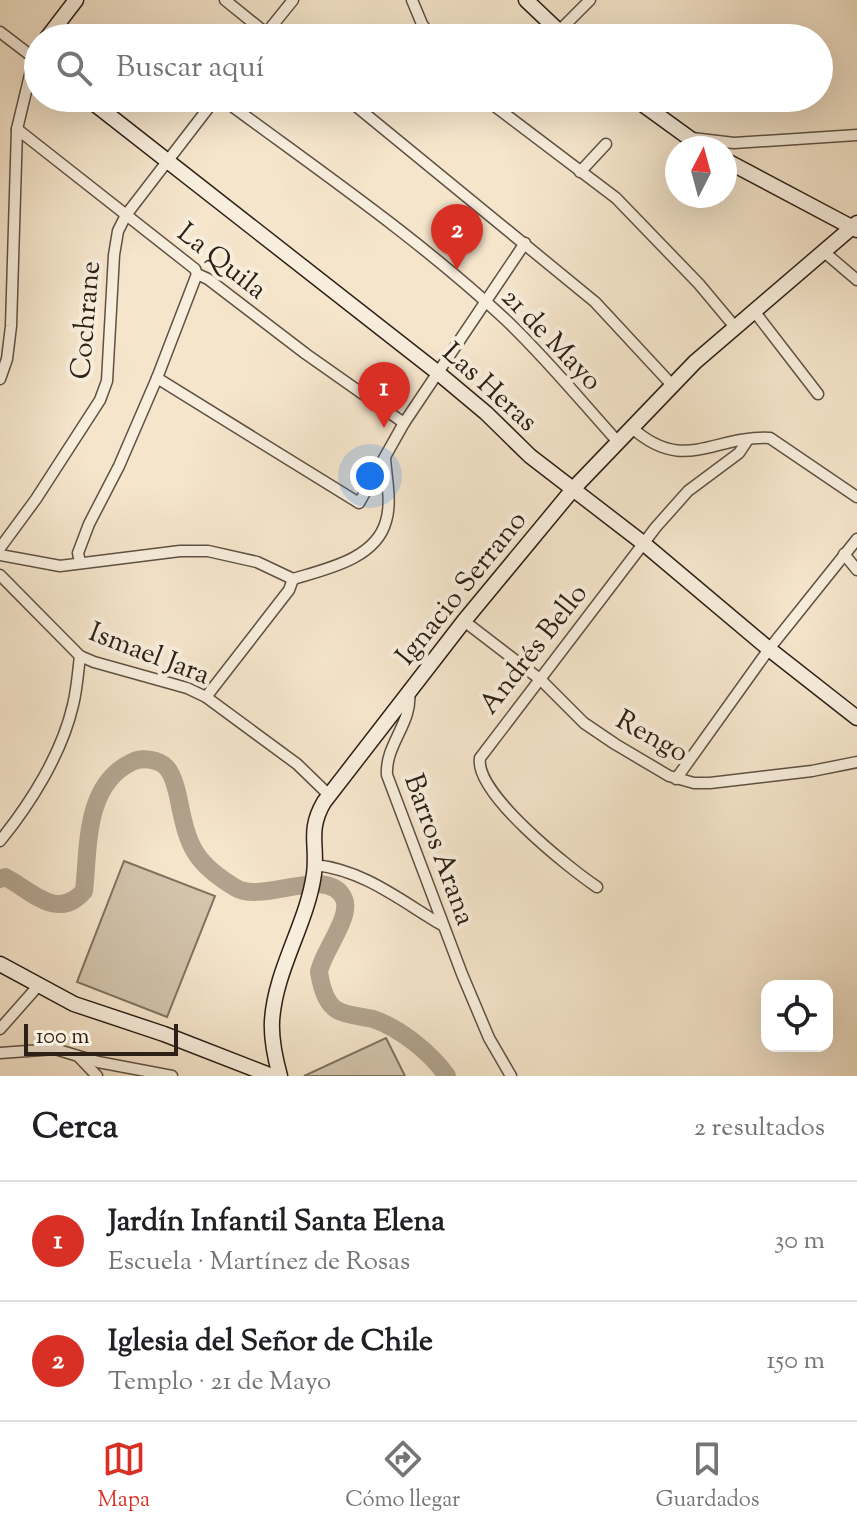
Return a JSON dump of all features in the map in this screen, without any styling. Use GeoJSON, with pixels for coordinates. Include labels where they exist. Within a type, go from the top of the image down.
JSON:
{"type":"FeatureCollection","features":[{"type":"Feature","properties":{"kind":"street"},"geometry":{"type":"LineString","coordinates":[[58,24],[76,0]]}},
{"type":"Feature","properties":{"kind":"street"},"geometry":{"type":"LineString","coordinates":[[225,0],[253,24]]}},
{"type":"Feature","properties":{"kind":"street"},"geometry":{"type":"LineString","coordinates":[[276,24],[293,0]]}},
{"type":"Feature","properties":{"kind":"street"},"geometry":{"type":"LineString","coordinates":[[412,0],[422,24]]}},
{"type":"Feature","properties":{"kind":"street"},"geometry":{"type":"LineString","coordinates":[[526,0],[551,24]]}},
{"type":"Feature","properties":{"kind":"street"},"geometry":{"type":"LineString","coordinates":[[571,24],[590,0]]}},
{"type":"Feature","properties":{"kind":"street"},"geometry":{"type":"LineString","coordinates":[[0,32],[24,48]]}},
{"type":"Feature","properties":{"kind":"street"},"geometry":{"type":"LineString","coordinates":[[0,379],[10,343],[17,129],[24,104]]}},
{"type":"Feature","properties":{"kind":"street","name":"Las Heras"},"geometry":{"type":"LineString","coordinates":[[105,112],[437,372],[486,413],[517,445],[643,543],[857,718]]}},
{"type":"Feature","properties":{"kind":"street","name":"Cochrane"},"geometry":{"type":"LineString","coordinates":[[0,548],[100,400],[108,370],[115,247],[126,215],[167,159],[207,112]]}},
{"type":"Feature","properties":{"kind":"street","name":"21 de Mayo"},"geometry":{"type":"LineString","coordinates":[[238,112],[413,240],[485,301],[536,351],[618,442]]}},
{"type":"Feature","properties":{"kind":"street"},"geometry":{"type":"LineString","coordinates":[[363,112],[595,302],[672,385]]}},
{"type":"Feature","properties":{"kind":"street"},"geometry":{"type":"LineString","coordinates":[[502,112],[616,198],[699,284],[735,327]]}},
{"type":"Feature","properties":{"kind":"street"},"geometry":{"type":"LineString","coordinates":[[653,112],[685,136]]}},
{"type":"Feature","properties":{"kind":"street","name":"La Quila"},"geometry":{"type":"LineString","coordinates":[[17,129],[195,269],[197,274],[404,423]]}},
{"type":"Feature","properties":{"kind":"street"},"geometry":{"type":"LineString","coordinates":[[737,143],[857,135]]}},
{"type":"Feature","properties":{"kind":"street"},"geometry":{"type":"LineString","coordinates":[[580,172],[606,144]]}},
{"type":"Feature","properties":{"kind":"street"},"geometry":{"type":"LineString","coordinates":[[737,166],[855,227]]}},
{"type":"Feature","properties":{"kind":"street"},"geometry":{"type":"LineString","coordinates":[[0,227],[12,232]]}},
{"type":"Feature","properties":{"kind":"street","name":"Ignacio Serrano"},"geometry":{"type":"LineString","coordinates":[[280,1076],[274,1051],[272,1019],[278,989],[307,902],[314,869],[312,839],[315,822],[329,795],[464,621],[574,488],[672,385],[823,251],[855,227]]}},
{"type":"Feature","properties":{"kind":"street"},"geometry":{"type":"LineString","coordinates":[[157,378],[359,503],[404,423],[525,243]]}},
{"type":"Feature","properties":{"kind":"street"},"geometry":{"type":"LineString","coordinates":[[823,251],[857,280]]}},
{"type":"Feature","properties":{"kind":"street"},"geometry":{"type":"LineString","coordinates":[[80,562],[78,553],[89,524],[119,466],[197,274]]}},
{"type":"Feature","properties":{"kind":"street"},"geometry":{"type":"LineString","coordinates":[[754,311],[818,394]]}},
{"type":"Feature","properties":{"kind":"street"},"geometry":{"type":"LineString","coordinates":[[631,427],[650,443],[670,450],[690,450],[766,438],[775,440],[857,497]]}},
{"type":"Feature","properties":{"kind":"street","name":"Andrés Bello"},"geometry":{"type":"LineString","coordinates":[[597,887],[539,843],[483,778],[479,770],[480,758],[643,543],[688,491],[739,453],[747,441]]}},
{"type":"Feature","properties":{"kind":"street"},"geometry":{"type":"LineString","coordinates":[[0,555],[60,566],[180,551],[208,551],[257,562],[293,579],[340,565],[380,534],[388,510],[385,456]]}},
{"type":"Feature","properties":{"kind":"street"},"geometry":{"type":"LineString","coordinates":[[676,779],[769,649],[857,539]]}},
{"type":"Feature","properties":{"kind":"street"},"geometry":{"type":"LineString","coordinates":[[844,554],[857,570]]}},
{"type":"Feature","properties":{"kind":"street","name":"Ismael Jara"},"geometry":{"type":"LineString","coordinates":[[0,575],[80,656],[187,688],[206,697],[297,764],[329,795]]}},
{"type":"Feature","properties":{"kind":"street"},"geometry":{"type":"LineString","coordinates":[[206,697],[289,590],[293,579]]}},
{"type":"Feature","properties":{"kind":"street","name":"Rengo"},"geometry":{"type":"LineString","coordinates":[[464,621],[541,680],[584,723],[656,770],[676,779],[710,783],[812,771],[857,762]]}},
{"type":"Feature","properties":{"kind":"street"},"geometry":{"type":"LineString","coordinates":[[0,841],[42,779],[59,745],[73,708],[80,656]]}},
{"type":"Feature","properties":{"kind":"street","name":"Barros Arana"},"geometry":{"type":"LineString","coordinates":[[409,692],[409,711],[388,754],[387,775],[481,1022],[511,1076]]}},
{"type":"Feature","properties":{"kind":"street"},"geometry":{"type":"LineString","coordinates":[[314,869],[337,867],[362,876],[442,925]]}},
{"type":"Feature","properties":{"kind":"street"},"geometry":{"type":"LineString","coordinates":[[0,964],[74,1004],[164,1034],[272,1076]]}},
{"type":"Feature","properties":{"kind":"street"},"geometry":{"type":"LineString","coordinates":[[0,1029],[38,986]]}},
{"type":"Feature","properties":{"kind":"street"},"geometry":{"type":"LineString","coordinates":[[0,1053],[55,1049],[133,1070],[172,1076]]}},
{"type":"Feature","properties":{"kind":"street"},"geometry":{"type":"LineString","coordinates":[[77,1055],[97,1076]]}},
{"type":"Feature","properties":{"kind":"shaded area"},"geometry":{"type":"Polygon","coordinates":[[[124,861],[215,896],[167,1017],[77,982],[124,861]]]}},
{"type":"Feature","properties":{"kind":"shaded area"},"geometry":{"type":"Polygon","coordinates":[[[386,1038],[405,1076],[304,1076],[386,1038]]]}},
{"type":"Feature","properties":{"kind":"waterway"},"geometry":{"type":"LineString","coordinates":[[0,879],[5,877],[54,904],[74,900],[84,891],[92,819],[105,786],[116,772],[136,760],[159,762],[173,778],[195,852],[222,879],[248,892],[310,884],[336,889],[344,899],[345,907],[319,972],[327,998],[341,1012],[373,1019],[404,1035],[447,1076]]}},
{"type":"Feature","properties":{"kind":"place","name":"Iglesia del Señor de Chile"},"geometry":{"type":"Point","coordinates":[457,270]}},
{"type":"Feature","properties":{"kind":"place","name":"Jardín Infantil Santa Elena"},"geometry":{"type":"Point","coordinates":[384,428]}}]}
